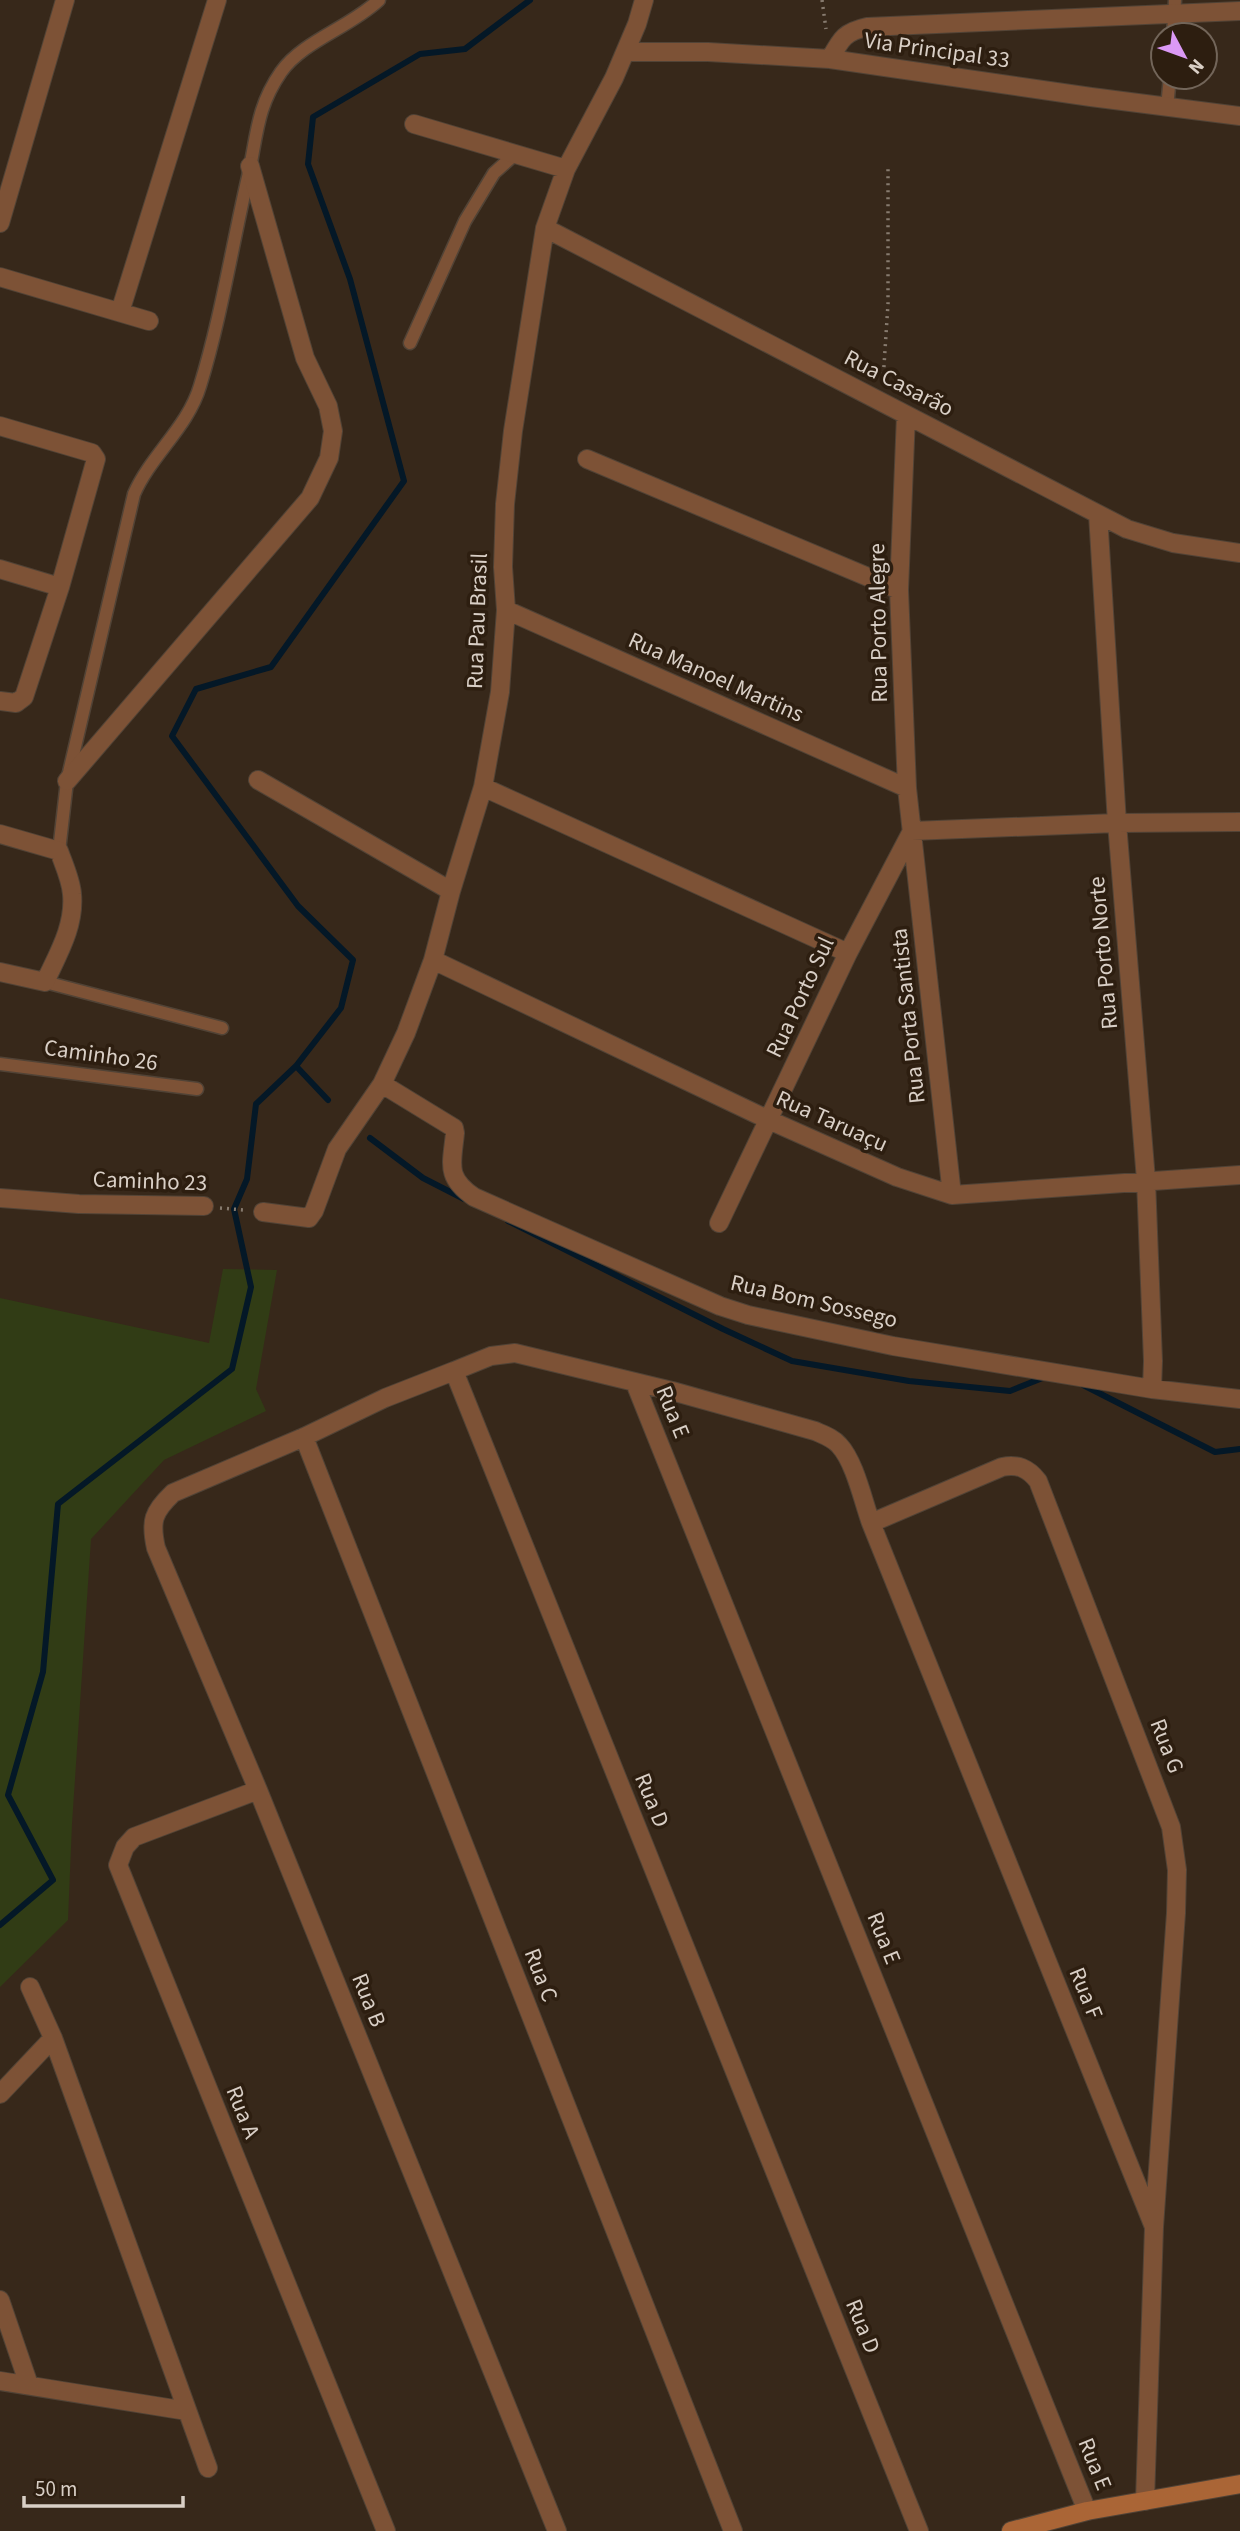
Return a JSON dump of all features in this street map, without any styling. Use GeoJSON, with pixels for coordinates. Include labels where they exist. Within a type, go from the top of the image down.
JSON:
{"type":"FeatureCollection","features":[{"type":"Feature","properties":{"kind":"street"},"geometry":{"type":"LineString","coordinates":[[0,223],[65,0]]}},
{"type":"Feature","properties":{"kind":"street","name":"Rua Pau Brasil"},"geometry":{"type":"LineString","coordinates":[[263,1212],[309,1218],[314,1211],[337,1149],[382,1084],[406,1033],[433,960],[483,787],[500,692],[506,610],[503,567],[505,504],[513,430],[545,228],[566,169],[625,52],[644,0]]}},
{"type":"Feature","properties":{"kind":"street"},"geometry":{"type":"LineString","coordinates":[[120,312],[212,1]]}},
{"type":"Feature","properties":{"kind":"street"},"geometry":{"type":"LineString","coordinates":[[830,59],[841,39],[851,30],[867,27],[1175,7],[1240,11]]}},
{"type":"Feature","properties":{"kind":"street","name":"Via Principal 33"},"geometry":{"type":"LineString","coordinates":[[625,52],[708,52],[830,59],[1240,116]]}},
{"type":"Feature","properties":{"kind":"street"},"geometry":{"type":"LineString","coordinates":[[414,124],[566,169]]}},
{"type":"Feature","properties":{"kind":"street"},"geometry":{"type":"LineString","coordinates":[[67,781],[310,498],[330,458],[333,431],[328,406],[304,358],[250,166]]}},
{"type":"Feature","properties":{"kind":"street","name":"Rua Casarão"},"geometry":{"type":"LineString","coordinates":[[545,228],[1127,528],[1174,543],[1240,553]]}},
{"type":"Feature","properties":{"kind":"street"},"geometry":{"type":"LineString","coordinates":[[0,276],[149,321]]}},
{"type":"Feature","properties":{"kind":"street","name":"Rua Porto Alegre"},"geometry":{"type":"LineString","coordinates":[[906,415],[899,590],[907,788],[912,831]]}},
{"type":"Feature","properties":{"kind":"street"},"geometry":{"type":"LineString","coordinates":[[0,426],[92,453],[96,457],[60,587],[24,696],[16,703],[0,701]]}},
{"type":"Feature","properties":{"kind":"street"},"geometry":{"type":"LineString","coordinates":[[587,459],[899,590]]}},
{"type":"Feature","properties":{"kind":"street","name":"Rua Porto Norte"},"geometry":{"type":"LineString","coordinates":[[1098,514],[1116,824],[1146,1180],[1152,1389]]}},
{"type":"Feature","properties":{"kind":"street"},"geometry":{"type":"LineString","coordinates":[[0,569],[60,587]]}},
{"type":"Feature","properties":{"kind":"street","name":"Rua Manoel Martins"},"geometry":{"type":"LineString","coordinates":[[506,610],[907,788]]}},
{"type":"Feature","properties":{"kind":"street"},"geometry":{"type":"LineString","coordinates":[[258,780],[451,891]]}},
{"type":"Feature","properties":{"kind":"street"},"geometry":{"type":"LineString","coordinates":[[483,787],[848,953]]}},
{"type":"Feature","properties":{"kind":"street"},"geometry":{"type":"LineString","coordinates":[[912,831],[1240,822]]}},
{"type":"Feature","properties":{"kind":"street","name":"Rua Porto Sul"},"geometry":{"type":"LineString","coordinates":[[719,1223],[848,953],[912,831]]}},
{"type":"Feature","properties":{"kind":"street","name":"Rua Porta Santista"},"geometry":{"type":"LineString","coordinates":[[912,831],[952,1195]]}},
{"type":"Feature","properties":{"kind":"street"},"geometry":{"type":"LineString","coordinates":[[0,834],[59,851],[72,891],[72,914],[64,943],[45,982],[0,972]]}},
{"type":"Feature","properties":{"kind":"street","name":"Rua Taruaçu"},"geometry":{"type":"LineString","coordinates":[[433,960],[769,1120],[897,1177],[952,1195],[1240,1175]]}},
{"type":"Feature","properties":{"kind":"street","name":"Rua Bom Sossego"},"geometry":{"type":"LineString","coordinates":[[382,1084],[454,1128],[456,1133],[452,1173],[458,1185],[474,1197],[720,1306],[748,1315],[893,1346],[1152,1389],[1240,1399]]}},
{"type":"Feature","properties":{"kind":"street","name":"Caminho 23"},"geometry":{"type":"LineString","coordinates":[[0,1198],[204,1206]]}},
{"type":"Feature","properties":{"kind":"street"},"geometry":{"type":"LineString","coordinates":[[304,1437],[385,1398],[491,1356],[515,1353],[802,1427],[829,1437],[840,1446],[848,1460],[871,1523]]}},
{"type":"Feature","properties":{"kind":"street","name":"Rua D"},"geometry":{"type":"LineString","coordinates":[[454,1371],[919,2531]]}},
{"type":"Feature","properties":{"kind":"street","name":"Rua E"},"geometry":{"type":"LineString","coordinates":[[635,1383],[1087,2511]]}},
{"type":"Feature","properties":{"kind":"street","name":"Rua B"},"geometry":{"type":"LineString","coordinates":[[304,1437],[173,1493],[158,1509],[152,1521],[156,1548],[258,1790],[557,2531]]}},
{"type":"Feature","properties":{"kind":"street","name":"Rua C"},"geometry":{"type":"LineString","coordinates":[[304,1437],[733,2531]]}},
{"type":"Feature","properties":{"kind":"street","name":"Rua G"},"geometry":{"type":"LineString","coordinates":[[871,1523],[1002,1467],[1017,1465],[1030,1471],[1038,1481],[1171,1827],[1175,1850],[1175,1913],[1154,2227]]}},
{"type":"Feature","properties":{"kind":"street","name":"Rua F"},"geometry":{"type":"LineString","coordinates":[[871,1523],[1154,2227],[1145,2501]]}},
{"type":"Feature","properties":{"kind":"street","name":"Rua A"},"geometry":{"type":"LineString","coordinates":[[258,1790],[134,1837],[125,1847],[118,1865],[386,2531]]}},
{"type":"Feature","properties":{"kind":"street"},"geometry":{"type":"LineString","coordinates":[[30,1987],[53,2038],[208,2468]]}},
{"type":"Feature","properties":{"kind":"street"},"geometry":{"type":"LineString","coordinates":[[0,2094],[53,2038]]}},
{"type":"Feature","properties":{"kind":"street"},"geometry":{"type":"LineString","coordinates":[[0,2300],[29,2385]]}},
{"type":"Feature","properties":{"kind":"street"},"geometry":{"type":"LineString","coordinates":[[0,2381],[187,2411]]}},
{"type":"Feature","properties":{"kind":"street"},"geometry":{"type":"LineString","coordinates":[[1012,2531],[1087,2511],[1240,2484]]}},
{"type":"Feature","properties":{"kind":"lane"},"geometry":{"type":"LineString","coordinates":[[59,851],[67,781],[134,494],[149,467],[178,429],[200,389],[260,110],[284,69],[296,55],[362,15],[379,0]]}},
{"type":"Feature","properties":{"kind":"lane"},"geometry":{"type":"LineString","coordinates":[[1167,107],[1169,91]]}},
{"type":"Feature","properties":{"kind":"lane"},"geometry":{"type":"LineString","coordinates":[[410,343],[465,221],[494,173],[514,155]]}},
{"type":"Feature","properties":{"kind":"lane"},"geometry":{"type":"LineString","coordinates":[[45,982],[222,1028]]}},
{"type":"Feature","properties":{"kind":"lane","name":"Caminho 26"},"geometry":{"type":"LineString","coordinates":[[0,1064],[197,1089]]}},
{"type":"Feature","properties":{"kind":"path"},"geometry":{"type":"LineString","coordinates":[[883,403],[888,304],[888,169]]}},
{"type":"Feature","properties":{"kind":"path","name":"Caminho 23"},"geometry":{"type":"LineString","coordinates":[[204,1206],[263,1212]]}},
{"type":"Feature","properties":{"kind":"green space"},"geometry":{"type":"Polygon","coordinates":[[[223,1269],[277,1270],[256,1389],[266,1411],[164,1460],[91,1539],[68,1920],[0,1987],[0,1298],[209,1343],[223,1269]]]}},
{"type":"Feature","properties":{"kind":"waterway"},"geometry":{"type":"LineString","coordinates":[[0,1925],[53,1880],[8,1795],[43,1672],[58,1504],[232,1369],[251,1287],[234,1209],[247,1179],[256,1104],[296,1066],[341,1008],[353,960],[298,906],[172,736],[196,689],[271,667],[404,481],[350,279],[308,164],[313,117],[420,54],[465,49],[530,0]]}},
{"type":"Feature","properties":{"kind":"waterway"},"geometry":{"type":"LineString","coordinates":[[296,1066],[328,1100]]}},
{"type":"Feature","properties":{"kind":"waterway"},"geometry":{"type":"LineString","coordinates":[[370,1138],[423,1178],[464,1199]]}},
{"type":"Feature","properties":{"kind":"waterway"},"geometry":{"type":"LineString","coordinates":[[508,1221],[792,1361],[909,1381],[1010,1391],[1045,1377]]}},
{"type":"Feature","properties":{"kind":"waterway"},"geometry":{"type":"LineString","coordinates":[[1083,1385],[1215,1452],[1240,1449]]}}]}
